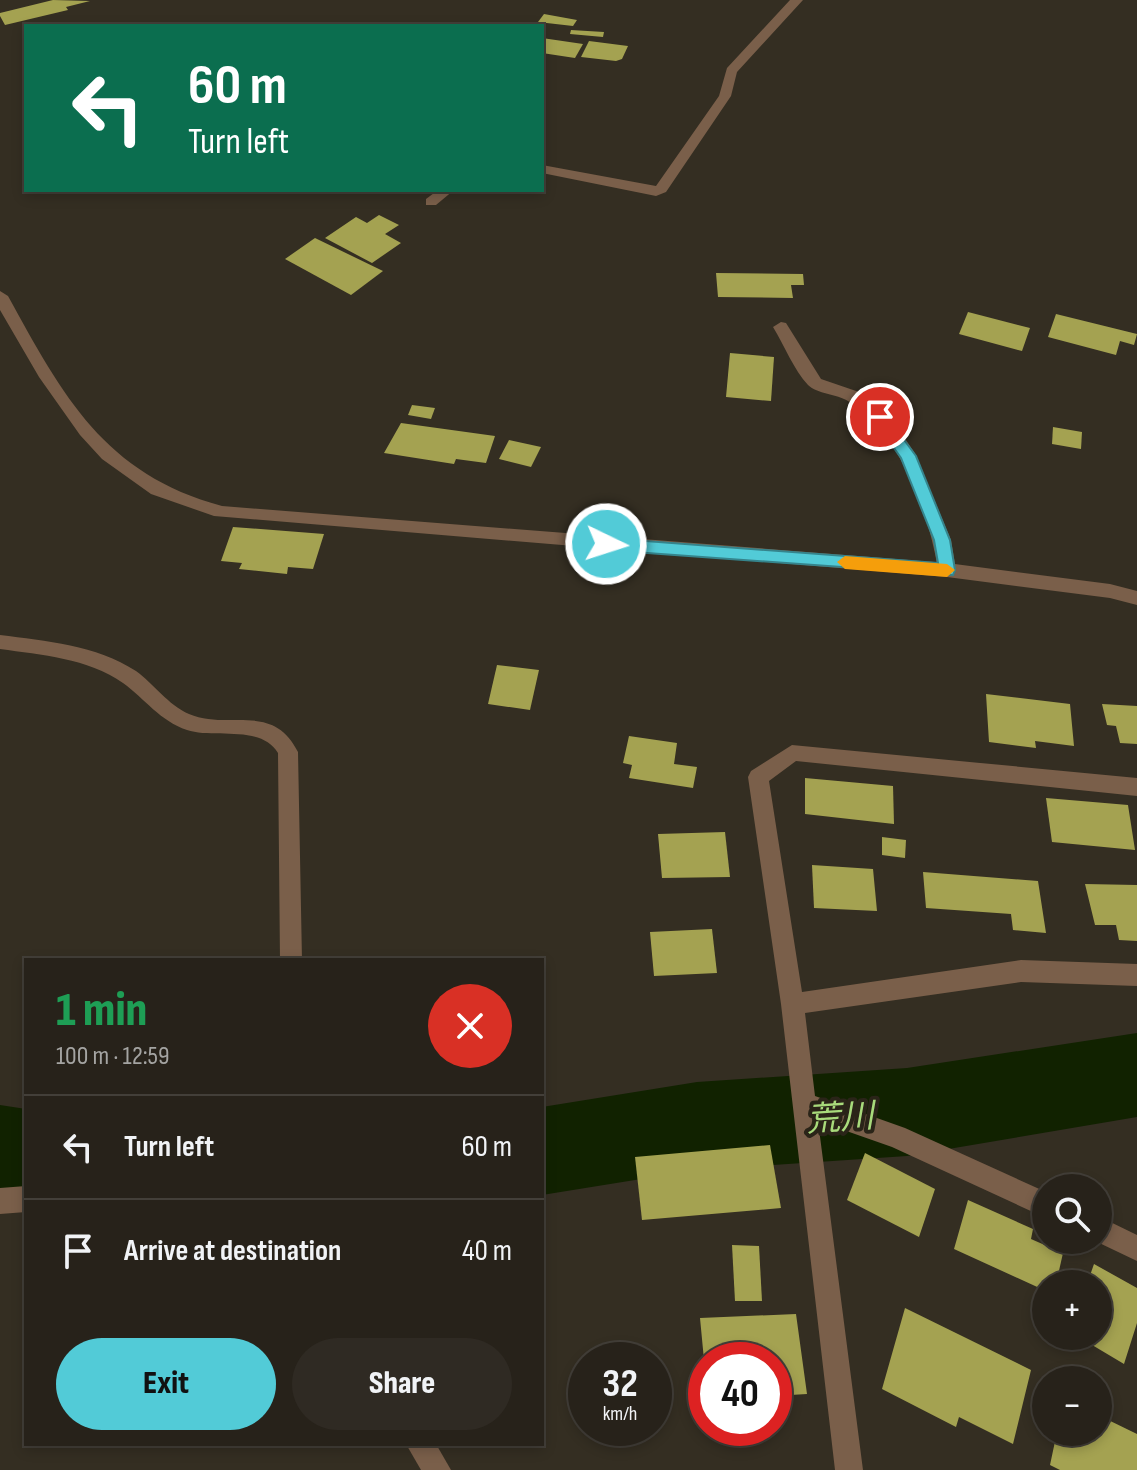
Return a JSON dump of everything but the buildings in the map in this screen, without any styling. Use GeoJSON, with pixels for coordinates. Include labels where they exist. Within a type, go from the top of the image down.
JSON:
{"type":"FeatureCollection","features":[{"type":"Feature","properties":{"kind":"street"},"geometry":{"type":"LineString","coordinates":[[544,169],[656,192],[661,189],[725,96],[731,71],[797,0]]}},
{"type":"Feature","properties":{"kind":"street"},"geometry":{"type":"LineString","coordinates":[[431,202],[444,192]]}},
{"type":"Feature","properties":{"kind":"street"},"geometry":{"type":"LineString","coordinates":[[0,296],[53,384],[101,447],[147,484],[222,512],[265,518],[947,570],[1137,598]]}},
{"type":"Feature","properties":{"kind":"street"},"geometry":{"type":"LineString","coordinates":[[781,327],[815,383],[853,396],[880,417],[895,436],[908,456],[942,540],[947,570]]}},
{"type":"Feature","properties":{"kind":"street"},"geometry":{"type":"LineString","coordinates":[[0,642],[37,646],[93,660],[121,672],[163,706],[191,723],[266,731],[282,739],[288,752],[291,958]]}},
{"type":"Feature","properties":{"kind":"street"},"geometry":{"type":"LineString","coordinates":[[849,1470],[792,1004],[758,777],[792,753],[1025,773],[1137,787]]}},
{"type":"Feature","properties":{"kind":"street"},"geometry":{"type":"LineString","coordinates":[[792,1004],[1021,971],[1137,975]]}},
{"type":"Feature","properties":{"kind":"street"},"geometry":{"type":"LineString","coordinates":[[803,1104],[842,1115],[892,1135],[1032,1199]]}},
{"type":"Feature","properties":{"kind":"street"},"geometry":{"type":"LineString","coordinates":[[0,1201],[24,1199]]}},
{"type":"Feature","properties":{"kind":"street"},"geometry":{"type":"LineString","coordinates":[[1112,1236],[1137,1248]]}},
{"type":"Feature","properties":{"kind":"street"},"geometry":{"type":"LineString","coordinates":[[421,1446],[437,1470]]}},
{"type":"Feature","properties":{"kind":"waterway","name":"荒川"},"geometry":{"type":"LineString","coordinates":[[544,1151],[697,1126],[907,1112],[1137,1075]]}},
{"type":"Feature","properties":{"kind":"waterway","name":"荒川"},"geometry":{"type":"LineString","coordinates":[[0,1149],[24,1153]]}},
{"type":"Feature","properties":{"kind":"slow traffic"},"geometry":{"type":"LineString","coordinates":[[845,562],[947,570]]}},
{"type":"Feature","properties":{"kind":"route"},"geometry":{"type":"LineString","coordinates":[[606,544],[947,570],[942,540],[908,456],[880,417]]}}]}
